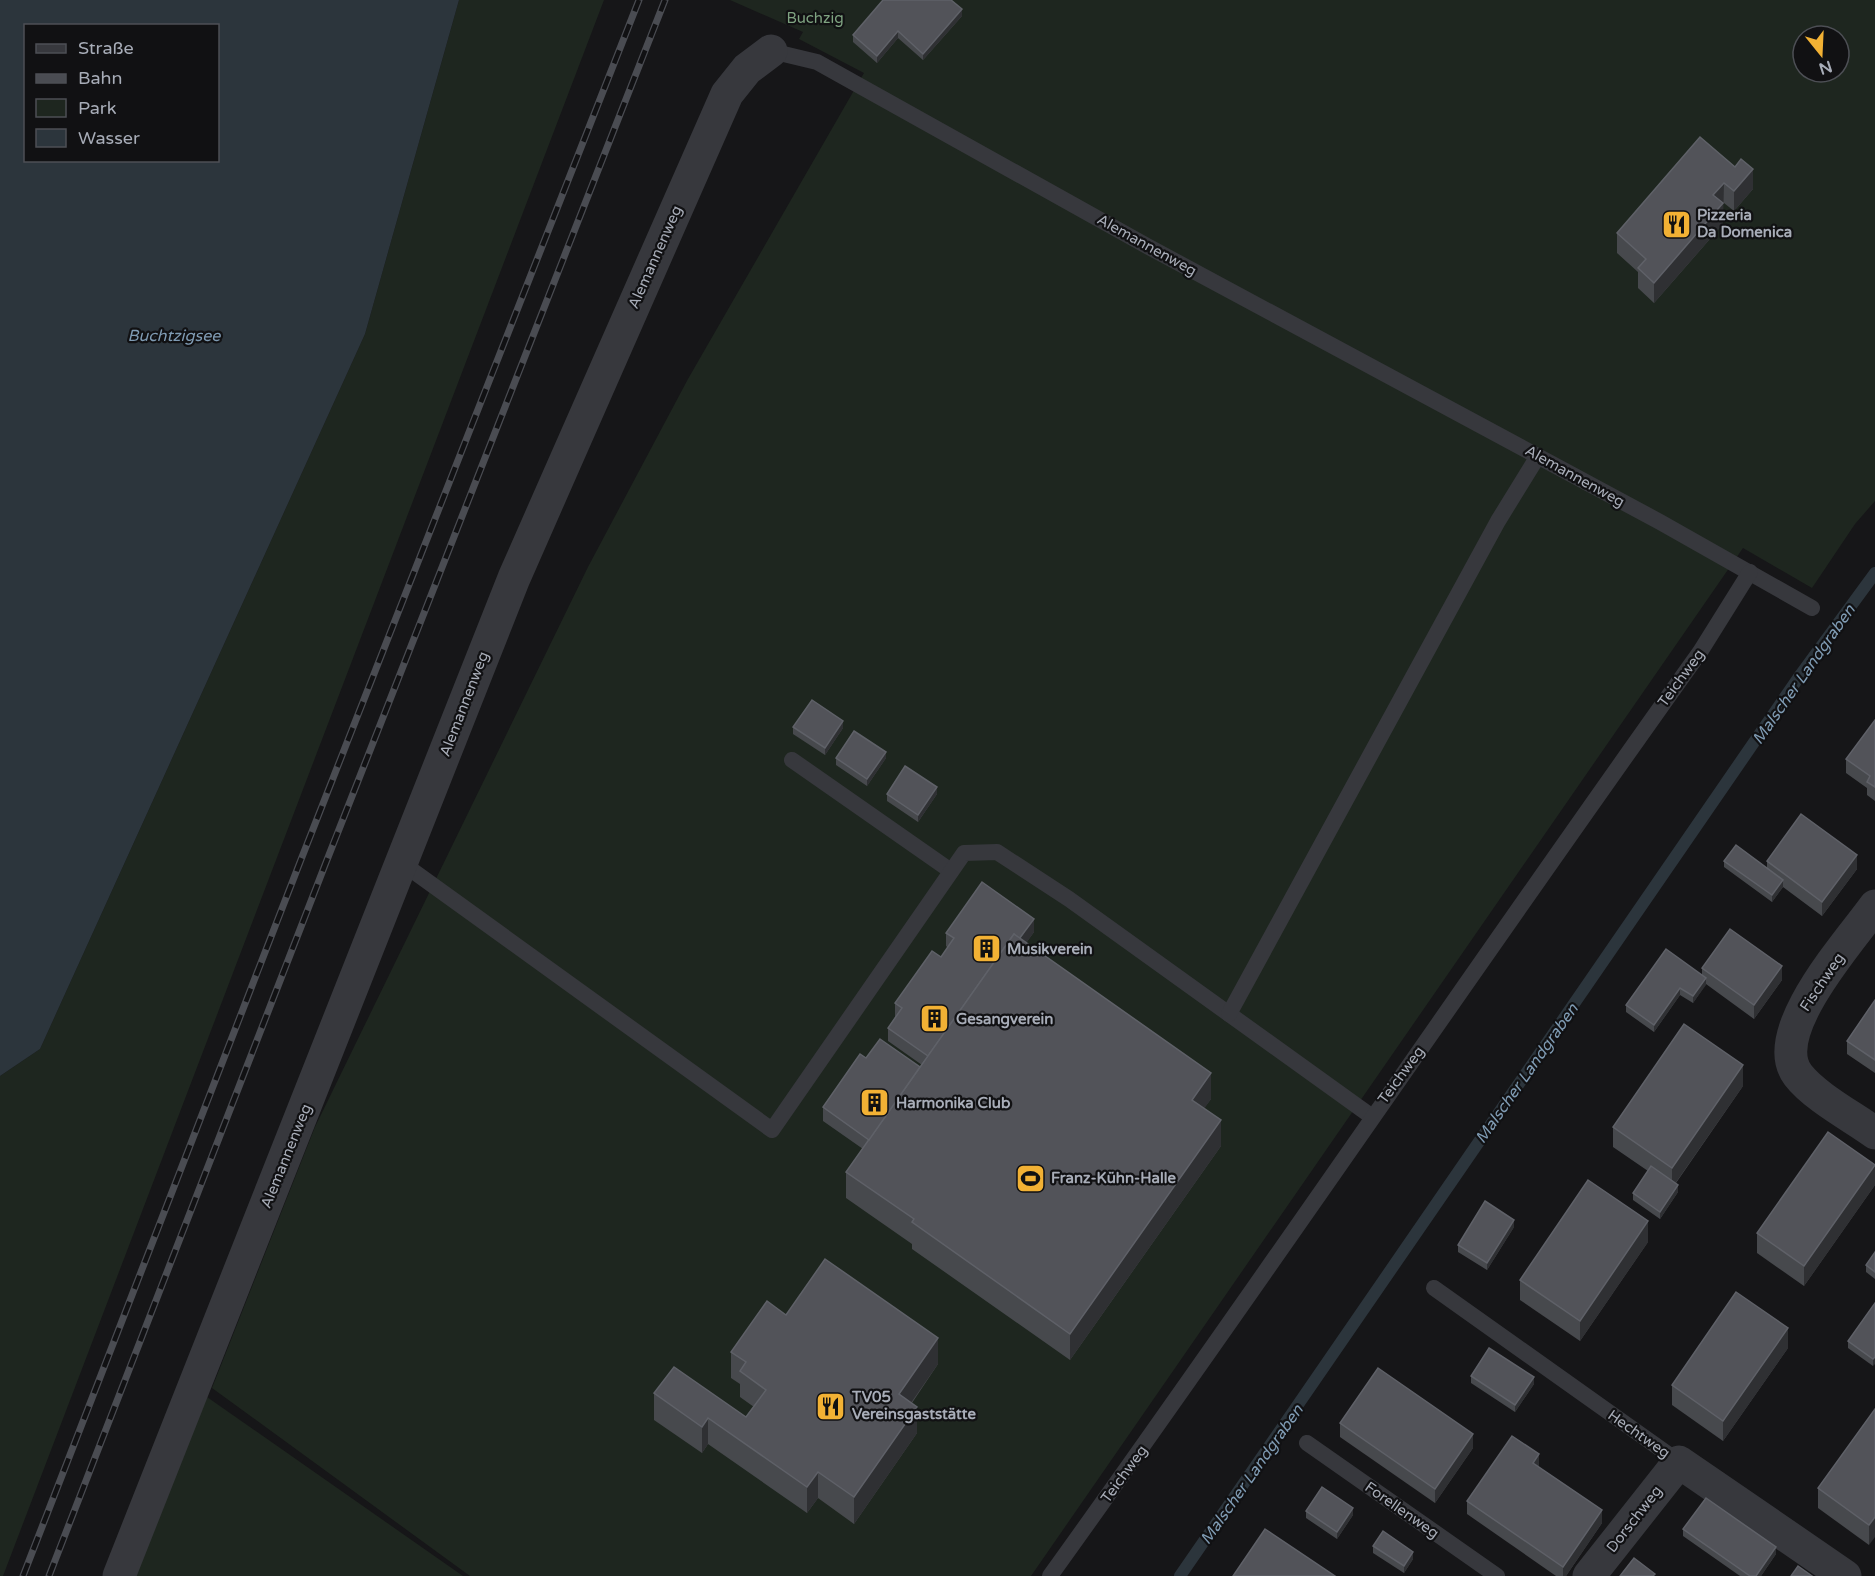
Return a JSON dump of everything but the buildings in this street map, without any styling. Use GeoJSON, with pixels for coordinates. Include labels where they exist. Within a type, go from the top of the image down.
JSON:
{"type":"FeatureCollection","features":[{"type":"Feature","properties":{"kind":"street","name":"Alemannenweg"},"geometry":{"type":"LineString","coordinates":[[119,1576],[514,578],[727,94],[747,69],[771,51]]}},
{"type":"Feature","properties":{"kind":"street","name":"Fischweg"},"geometry":{"type":"LineString","coordinates":[[1875,906],[1804,1005],[1794,1029],[1789,1052],[1797,1075],[1875,1133]]}},
{"type":"Feature","properties":{"kind":"street","name":"Dorschweg"},"geometry":{"type":"LineString","coordinates":[[1589,1576],[1679,1462]]}},
{"type":"Feature","properties":{"kind":"street","name":"Hechtweg"},"geometry":{"type":"LineString","coordinates":[[1679,1462],[1845,1576]]}},
{"type":"Feature","properties":{"kind":"lane","name":"Alemannenweg"},"geometry":{"type":"LineString","coordinates":[[771,51],[817,62],[1147,246],[1538,456],[1812,608]]}},
{"type":"Feature","properties":{"kind":"lane"},"geometry":{"type":"LineString","coordinates":[[1229,1014],[1497,521],[1538,456]]}},
{"type":"Feature","properties":{"kind":"lane","name":"Teichweg"},"geometry":{"type":"LineString","coordinates":[[1050,1576],[1203,1363],[1371,1116],[1700,652],[1750,572]]}},
{"type":"Feature","properties":{"kind":"lane"},"geometry":{"type":"LineString","coordinates":[[792,760],[951,871]]}},
{"type":"Feature","properties":{"kind":"lane"},"geometry":{"type":"LineString","coordinates":[[402,863],[772,1130],[964,853],[998,852],[1069,899],[1371,1116]]}},
{"type":"Feature","properties":{"kind":"lane","name":"Hechtweg"},"geometry":{"type":"LineString","coordinates":[[1434,1288],[1679,1462]]}},
{"type":"Feature","properties":{"kind":"lane","name":"Forellenweg"},"geometry":{"type":"LineString","coordinates":[[1307,1443],[1497,1576]]}},
{"type":"Feature","properties":{"kind":"green space"},"geometry":{"type":"Polygon","coordinates":[[[459,0],[604,0],[3,1576],[0,1576],[0,1076],[40,1049],[365,334],[459,0]]]}},
{"type":"Feature","properties":{"kind":"green space","name":"Buchzig"},"geometry":{"type":"Polygon","coordinates":[[[730,0],[1875,0],[1875,501],[1855,524],[1812,588],[1743,548],[1031,1576],[470,1576],[212,1388],[315,1127],[588,567],[688,379],[864,73],[799,39],[803,32],[730,0]]]}},
{"type":"Feature","properties":{"kind":"green space"},"geometry":{"type":"Polygon","coordinates":[[[207,1397],[463,1576],[133,1576],[207,1397]]]}},
{"type":"Feature","properties":{"kind":"water","name":"Buchtzigsee"},"geometry":{"type":"Polygon","coordinates":[[[0,0],[459,0],[365,334],[40,1049],[0,1076],[0,0]]]}},
{"type":"Feature","properties":{"kind":"waterway","name":"Malscher Landgraben"},"geometry":{"type":"LineString","coordinates":[[1180,1576],[1801,674],[1875,573]]}},
{"type":"Feature","properties":{"kind":"railway"},"geometry":{"type":"LineString","coordinates":[[23,1576],[302,857],[639,0]]}},
{"type":"Feature","properties":{"kind":"railway"},"geometry":{"type":"LineString","coordinates":[[49,1576],[665,0]]}},
{"type":"Feature","properties":{"kind":"place","name":"Pizzeria Da Domenica"},"geometry":{"type":"Point","coordinates":[1676,224]}},
{"type":"Feature","properties":{"kind":"place","name":"Musikverein"},"geometry":{"type":"Point","coordinates":[986,949]}},
{"type":"Feature","properties":{"kind":"place","name":"Gesangverein"},"geometry":{"type":"Point","coordinates":[935,1019]}},
{"type":"Feature","properties":{"kind":"place","name":"Harmonika Club"},"geometry":{"type":"Point","coordinates":[875,1103]}},
{"type":"Feature","properties":{"kind":"place","name":"Franz-Kühn-Halle"},"geometry":{"type":"Point","coordinates":[1030,1178]}},
{"type":"Feature","properties":{"kind":"place","name":"TV05 Vereinsgaststätte"},"geometry":{"type":"Point","coordinates":[831,1406]}}]}
